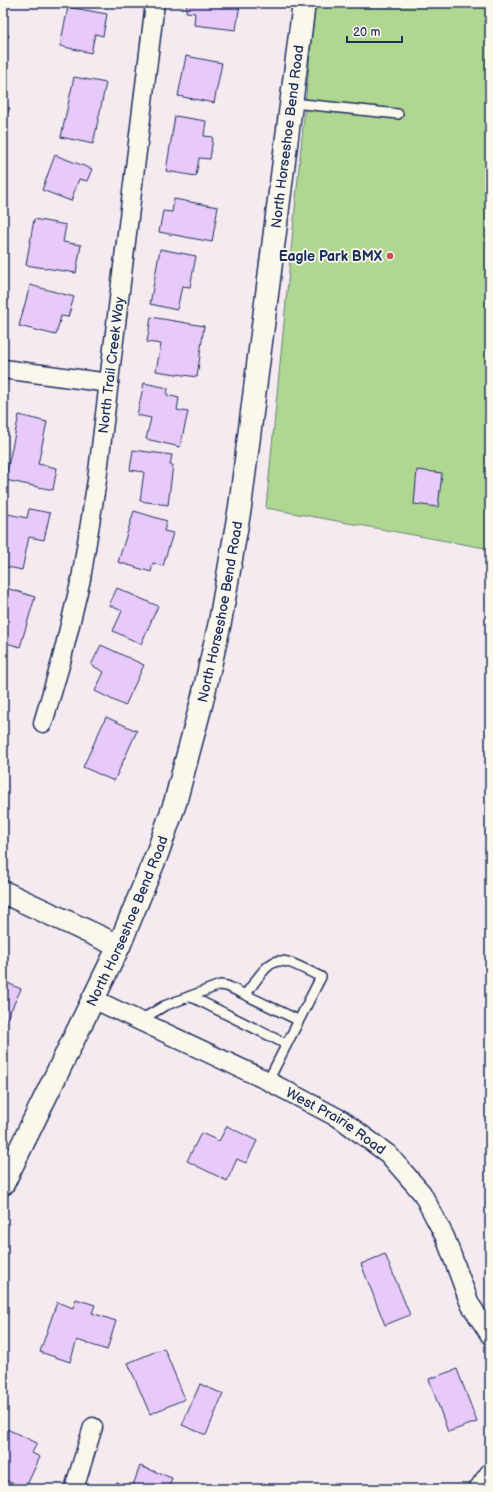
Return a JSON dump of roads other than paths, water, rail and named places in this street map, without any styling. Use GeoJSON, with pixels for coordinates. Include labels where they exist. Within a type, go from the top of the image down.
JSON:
{"type":"FeatureCollection","features":[{"type":"Feature","properties":{"kind":"street","name":"North Trail Creek Way"},"geometry":{"type":"LineString","coordinates":[[43,723],[61,662],[81,579],[97,480],[155,3]]}},
{"type":"Feature","properties":{"kind":"street","name":"North Horseshoe Bend Road"},"geometry":{"type":"LineString","coordinates":[[3,1184],[119,946],[157,854],[175,803],[202,701],[220,622],[240,507],[293,103],[304,3]]}},
{"type":"Feature","properties":{"kind":"street"},"geometry":{"type":"LineString","coordinates":[[3,369],[109,383]]}},
{"type":"Feature","properties":{"kind":"street"},"geometry":{"type":"LineString","coordinates":[[3,892],[119,946]]}},
{"type":"Feature","properties":{"kind":"street","name":"West Prairie Road"},"geometry":{"type":"LineString","coordinates":[[93,999],[268,1081],[342,1120],[388,1154],[422,1193],[445,1237],[470,1304],[490,1335]]}},
{"type":"Feature","properties":{"kind":"street"},"geometry":{"type":"LineString","coordinates":[[74,1489],[93,1427]]}},
{"type":"Feature","properties":{"kind":"street"},"geometry":{"type":"LineString","coordinates":[[478,1489],[490,1472]]}},
{"type":"Feature","properties":{"kind":"lane"},"geometry":{"type":"LineString","coordinates":[[293,103],[398,114]]}},
{"type":"Feature","properties":{"kind":"lane"},"geometry":{"type":"LineString","coordinates":[[246,994],[262,970],[275,961],[286,960],[321,977],[268,1081]]}},
{"type":"Feature","properties":{"kind":"lane"},"geometry":{"type":"LineString","coordinates":[[139,1021],[164,1006],[220,985],[227,986],[246,994],[298,1020]]}},
{"type":"Feature","properties":{"kind":"lane"},"geometry":{"type":"LineString","coordinates":[[190,996],[286,1044]]}},
{"type":"Feature","properties":{"kind":"place","name":"Eagle Park BMX"},"geometry":{"type":"Point","coordinates":[390,256]}}]}
